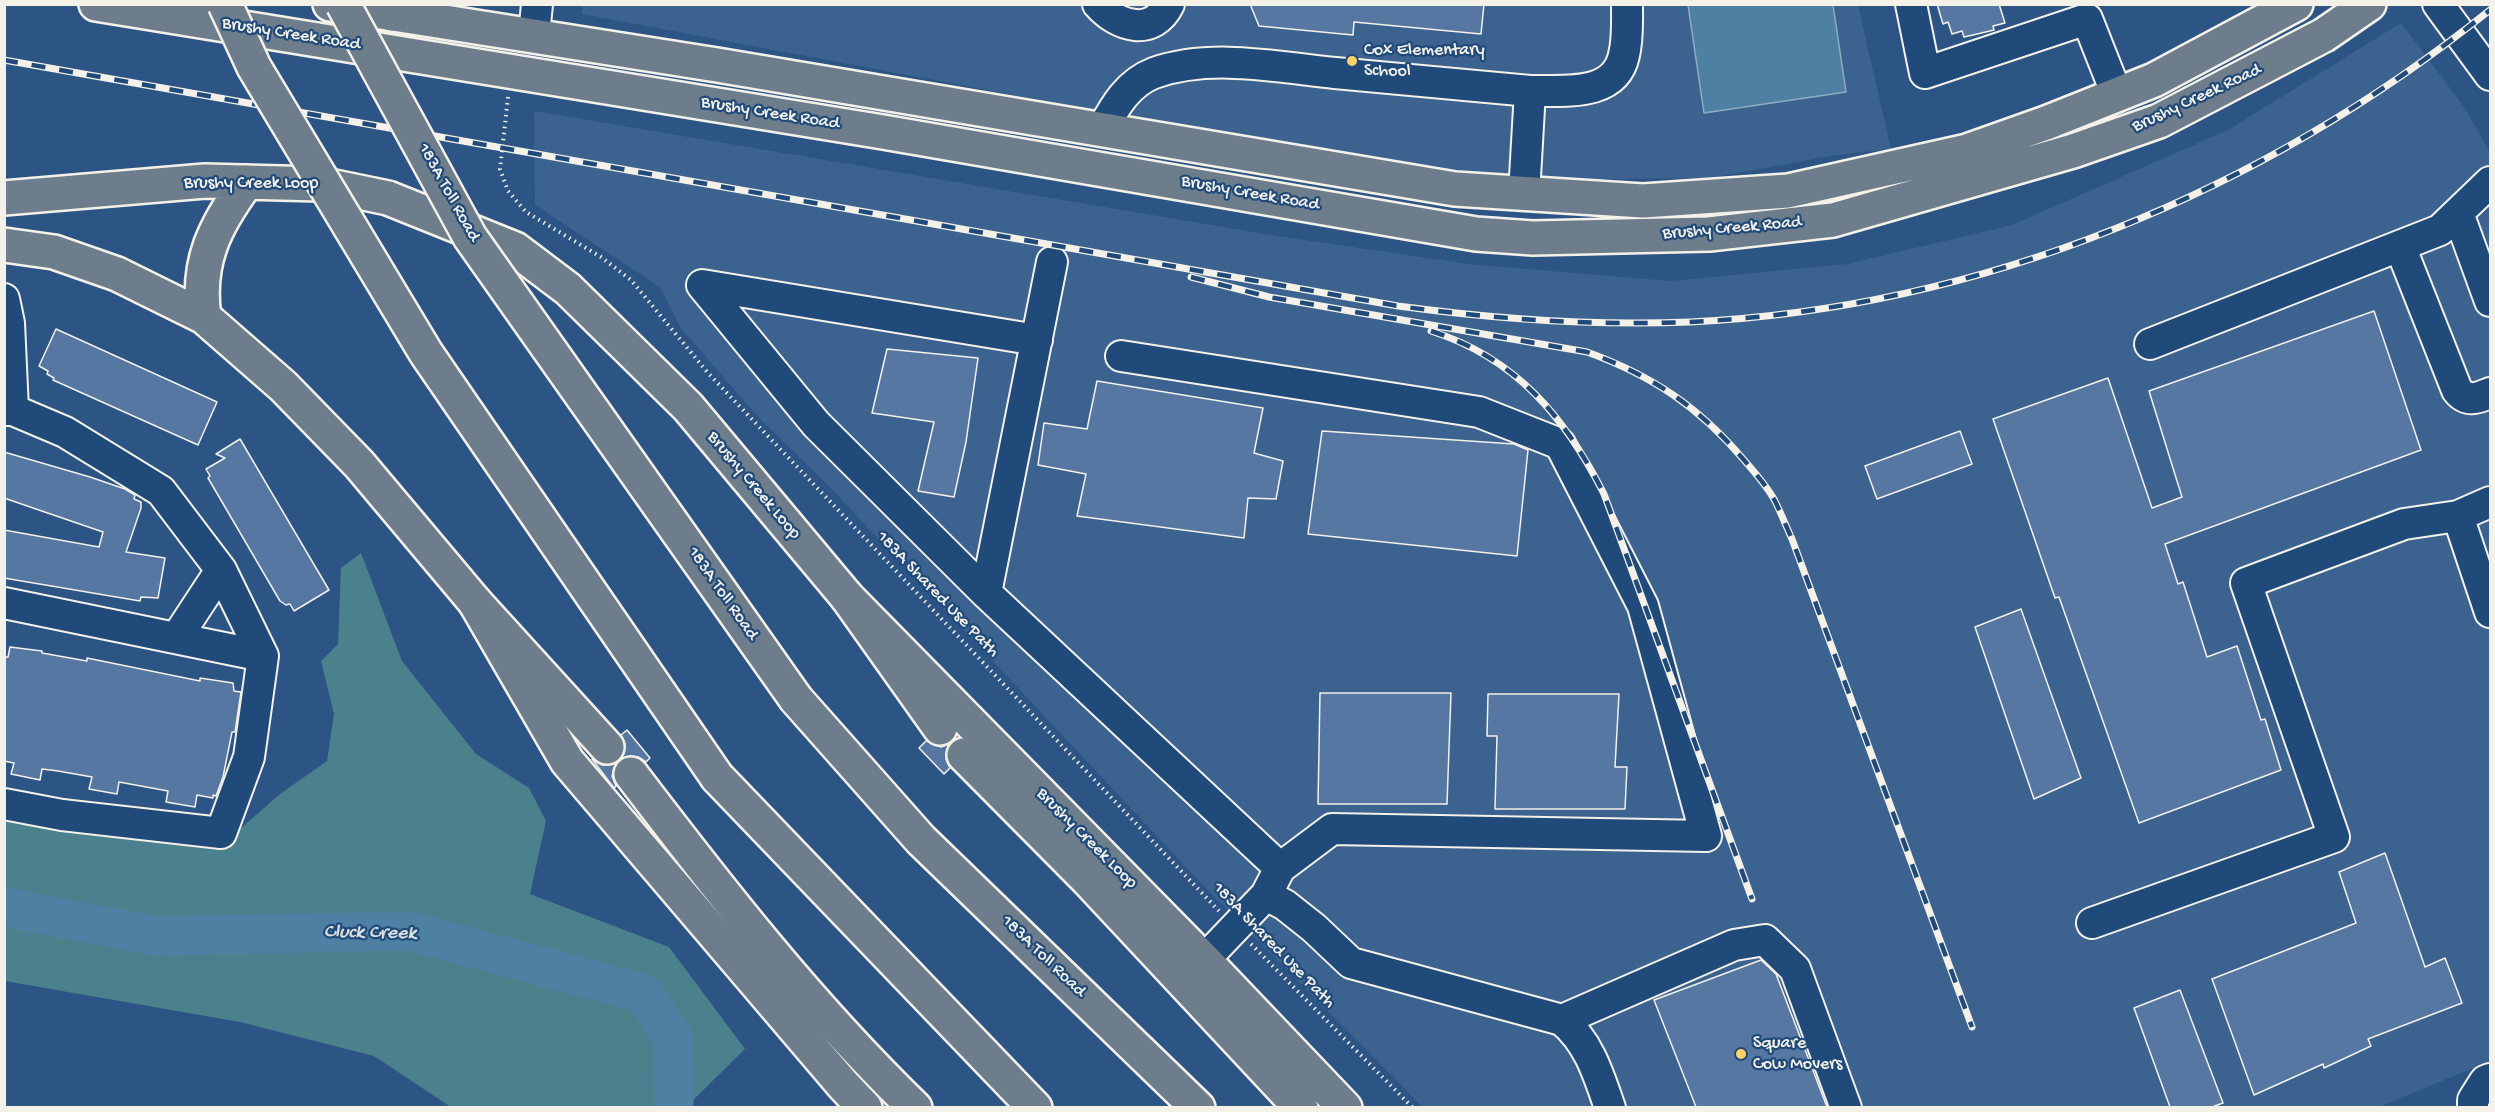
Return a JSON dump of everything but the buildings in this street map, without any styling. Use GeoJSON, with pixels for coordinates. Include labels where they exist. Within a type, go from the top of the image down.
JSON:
{"type":"FeatureCollection","features":[{"type":"Feature","properties":{"kind":"main road","name":"Brushy Creek Road"},"geometry":{"type":"LineString","coordinates":[[96,4],[232,16],[583,84],[883,132],[1476,234],[1533,238],[1709,234],[1833,220],[2073,151],[2159,121],[2324,35],[2369,4]]}},
{"type":"Feature","properties":{"kind":"main road","name":"Brushy Creek Road"},"geometry":{"type":"LineString","coordinates":[[330,4],[392,17],[535,20],[1103,128],[1455,189],[1642,201],[1788,191],[1967,151],[2154,80],[2296,4]]}},
{"type":"Feature","properties":{"kind":"main road","name":"183A Toll Road"},"geometry":{"type":"LineString","coordinates":[[343,4],[470,237],[796,699],[921,840],[1198,1107]]}},
{"type":"Feature","properties":{"kind":"main road"},"geometry":{"type":"LineString","coordinates":[[392,17],[267,19],[232,16],[254,66],[426,353],[717,777],[1035,1107]]}},
{"type":"Feature","properties":{"kind":"main road"},"geometry":{"type":"LineString","coordinates":[[535,20],[552,63],[583,84]]}},
{"type":"Feature","properties":{"kind":"main road"},"geometry":{"type":"LineString","coordinates":[[883,132],[951,120],[1480,213],[1504,213],[1516,207],[1524,194]]}},
{"type":"Feature","properties":{"kind":"main road","name":"Brushy Creek Loop"},"geometry":{"type":"LineString","coordinates":[[4,198],[205,181],[320,184],[388,198],[515,249],[568,289],[688,407],[847,597],[1204,960],[1345,1107]]}},
{"type":"Feature","properties":{"kind":"main road"},"geometry":{"type":"LineString","coordinates":[[204,317],[200,290],[211,242],[225,213],[247,182]]}},
{"type":"Feature","properties":{"kind":"main road"},"geometry":{"type":"LineString","coordinates":[[4,245],[54,252],[117,274],[204,317],[283,386],[358,464],[475,602],[607,747]]}},
{"type":"Feature","properties":{"kind":"main road"},"geometry":{"type":"LineString","coordinates":[[847,597],[940,728]]}},
{"type":"Feature","properties":{"kind":"main road"},"geometry":{"type":"LineString","coordinates":[[475,602],[567,761],[865,1107]]}},
{"type":"Feature","properties":{"kind":"main road"},"geometry":{"type":"LineString","coordinates":[[964,755],[1088,880],[1301,1107]]}},
{"type":"Feature","properties":{"kind":"main road"},"geometry":{"type":"LineString","coordinates":[[630,774],[733,907],[852,1046],[915,1107]]}},
{"type":"Feature","properties":{"kind":"street"},"geometry":{"type":"LineString","coordinates":[[1098,4],[1108,15],[1129,26],[1150,25],[1164,15],[1169,4]]}},
{"type":"Feature","properties":{"kind":"street"},"geometry":{"type":"LineString","coordinates":[[1103,128],[1118,100],[1132,86],[1153,74],[1188,65],[1256,65],[1530,91],[1595,88],[1610,80],[1624,57],[1628,4]]}},
{"type":"Feature","properties":{"kind":"street"},"geometry":{"type":"LineString","coordinates":[[1911,4],[1925,73],[2087,19],[2117,95]]}},
{"type":"Feature","properties":{"kind":"street"},"geometry":{"type":"LineString","coordinates":[[2438,4],[2490,75]]}},
{"type":"Feature","properties":{"kind":"street"},"geometry":{"type":"LineString","coordinates":[[1524,194],[1530,91]]}},
{"type":"Feature","properties":{"kind":"street"},"geometry":{"type":"LineString","coordinates":[[2150,344],[2440,230],[2490,182]]}},
{"type":"Feature","properties":{"kind":"street"},"geometry":{"type":"LineString","coordinates":[[2458,213],[2490,301]]}},
{"type":"Feature","properties":{"kind":"street"},"geometry":{"type":"LineString","coordinates":[[2400,246],[2457,390],[2461,396],[2471,399],[2490,393]]}},
{"type":"Feature","properties":{"kind":"street"},"geometry":{"type":"LineString","coordinates":[[986,592],[1052,262]]}},
{"type":"Feature","properties":{"kind":"street"},"geometry":{"type":"LineString","coordinates":[[1037,340],[702,285],[816,424],[986,592],[1280,868]]}},
{"type":"Feature","properties":{"kind":"street"},"geometry":{"type":"LineString","coordinates":[[4,299],[9,323],[8,410],[65,432],[161,491],[221,570],[263,656],[249,757],[221,833],[62,815],[4,804]]}},
{"type":"Feature","properties":{"kind":"street"},"geometry":{"type":"LineString","coordinates":[[1121,356],[1479,412],[1560,444],[1643,606],[1706,836],[1332,829],[1280,868],[1266,895],[1204,960]]}},
{"type":"Feature","properties":{"kind":"street"},"geometry":{"type":"LineString","coordinates":[[2092,923],[2334,837],[2246,583],[2404,524],[2458,516],[2490,502]]}},
{"type":"Feature","properties":{"kind":"street"},"geometry":{"type":"LineString","coordinates":[[2458,516],[2490,612]]}},
{"type":"Feature","properties":{"kind":"street"},"geometry":{"type":"LineString","coordinates":[[177,637],[221,570]]}},
{"type":"Feature","properties":{"kind":"street"},"geometry":{"type":"LineString","coordinates":[[4,603],[263,656]]}},
{"type":"Feature","properties":{"kind":"street"},"geometry":{"type":"LineString","coordinates":[[1266,895],[1285,905],[1314,928],[1351,963],[1562,1020],[1572,1028],[1593,1061],[1610,1107]]}},
{"type":"Feature","properties":{"kind":"street"},"geometry":{"type":"LineString","coordinates":[[1562,1020],[1734,945],[1765,940],[1795,969],[1846,1107]]}},
{"type":"Feature","properties":{"kind":"street"},"geometry":{"type":"LineString","coordinates":[[2473,1107],[2473,1100],[2486,1081],[2490,1079]]}},
{"type":"Feature","properties":{"kind":"path","name":"183A Shared Use Path"},"geometry":{"type":"LineString","coordinates":[[507,86],[508,104],[500,169],[508,191],[526,212],[601,257],[630,280],[715,381],[1235,928],[1413,1107]]}},
{"type":"Feature","properties":{"kind":"shaded area","name":"Cox Elementary School"},"geometry":{"type":"Polygon","coordinates":[[[583,4],[1858,5],[1891,149],[1837,155],[1709,178],[1537,180],[1499,177],[1083,108],[582,14],[583,4]]]}},
{"type":"Feature","properties":{"kind":"shaded area"},"geometry":{"type":"Polygon","coordinates":[[[1688,5],[1833,5],[1846,92],[1704,113],[1688,5]]]}},
{"type":"Feature","properties":{"kind":"shaded area"},"geometry":{"type":"Polygon","coordinates":[[[2401,23],[2464,107],[2490,152],[2490,1061],[2377,1108],[1423,1107],[1200,882],[825,482],[759,418],[680,327],[660,287],[535,205],[534,111],[1271,235],[1468,264],[1671,281],[1847,264],[2012,225],[2228,130],[2401,23]]]}},
{"type":"Feature","properties":{"kind":"green space"},"geometry":{"type":"Polygon","coordinates":[[[361,553],[402,661],[476,754],[529,788],[546,821],[530,894],[669,947],[745,1049],[686,1107],[451,1107],[374,1056],[240,1022],[5,981],[4,818],[216,850],[280,794],[327,761],[334,714],[321,661],[338,644],[341,568],[361,553]]]}},
{"type":"Feature","properties":{"kind":"waterway","name":"Cluck Creek"},"geometry":{"type":"LineString","coordinates":[[4,907],[155,936],[408,931],[643,993],[673,1037],[674,1108]]}},
{"type":"Feature","properties":{"kind":"railway"},"geometry":{"type":"LineString","coordinates":[[4,60],[1398,306],[1471,315],[1544,320],[1653,323],[1799,312],[1906,293],[2012,265],[2114,229],[2214,185],[2310,134],[2402,75],[2490,10]]}},
{"type":"Feature","properties":{"kind":"railway"},"geometry":{"type":"LineString","coordinates":[[1191,277],[1269,297],[1587,352],[1611,361],[1654,383],[1710,424],[1761,480],[1777,506],[1792,539],[1972,1027]]}},
{"type":"Feature","properties":{"kind":"railway"},"geometry":{"type":"LineString","coordinates":[[1431,331],[1488,357],[1513,374],[1555,416],[1589,466],[1604,494],[1752,899]]}},
{"type":"Feature","properties":{"kind":"place","name":"Cox Elementary School"},"geometry":{"type":"Point","coordinates":[1352,61]}},
{"type":"Feature","properties":{"kind":"place","name":"Square Cow Movers"},"geometry":{"type":"Point","coordinates":[1741,1054]}}]}
